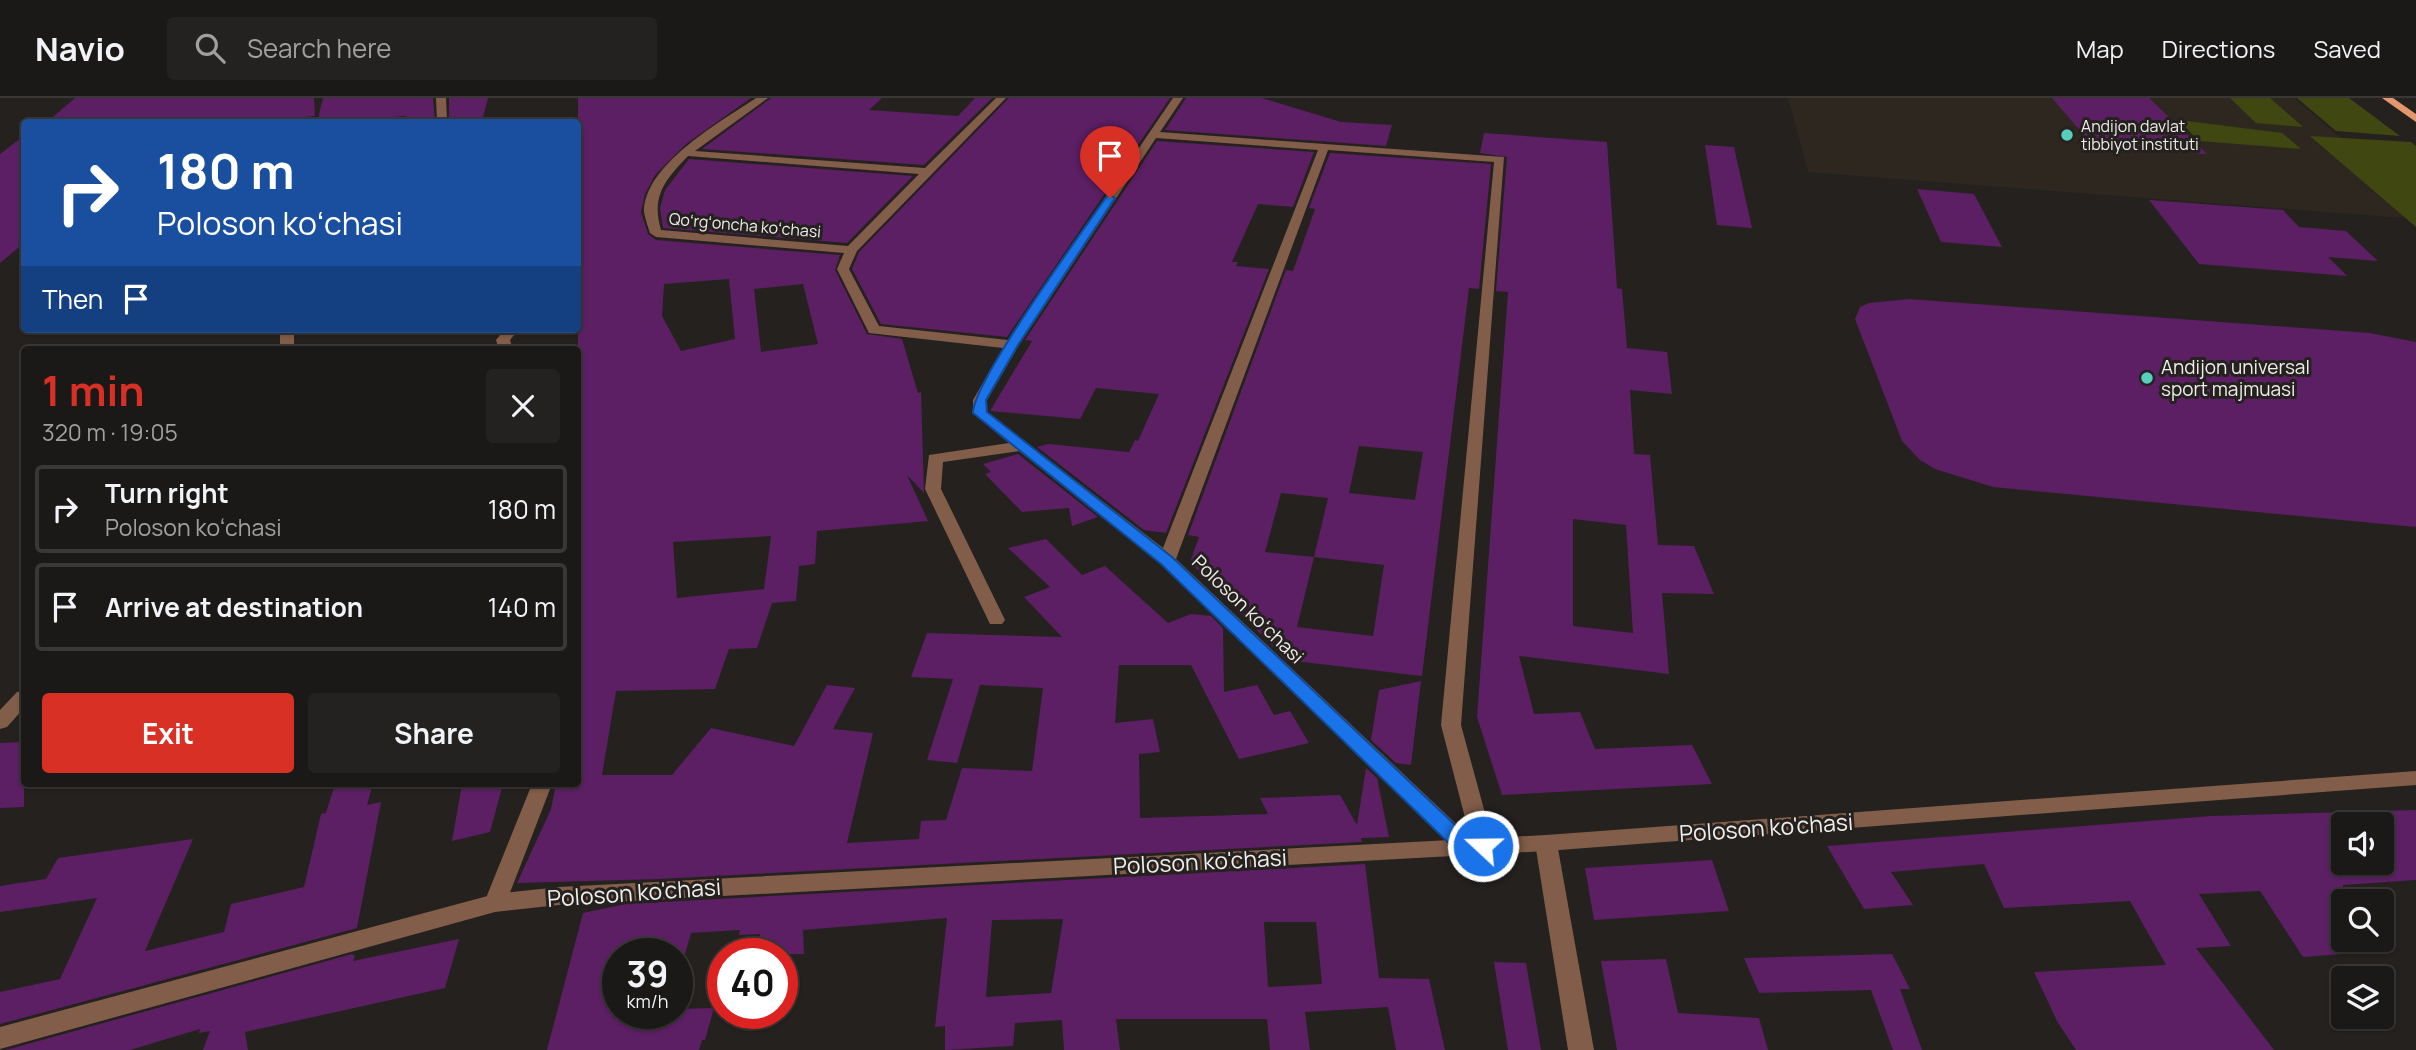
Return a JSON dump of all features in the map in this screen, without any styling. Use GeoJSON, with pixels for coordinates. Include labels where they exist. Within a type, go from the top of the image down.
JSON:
{"type":"FeatureCollection","features":[{"type":"Feature","properties":{"kind":"main road"},"geometry":{"type":"LineString","coordinates":[[2387,98],[2416,118]]}},
{"type":"Feature","properties":{"kind":"street"},"geometry":{"type":"LineString","coordinates":[[441,98],[442,119]]}},
{"type":"Feature","properties":{"kind":"street","name":"Qoʻrgʻoncha koʻchasi"},"geometry":{"type":"LineString","coordinates":[[763,98],[685,153],[664,172],[651,202],[651,223],[656,233],[851,250]]}},
{"type":"Feature","properties":{"kind":"street"},"geometry":{"type":"LineString","coordinates":[[1001,98],[851,250],[844,269],[874,330],[1012,345]]}},
{"type":"Feature","properties":{"kind":"street","name":"Poloson koʻchasi"},"geometry":{"type":"LineString","coordinates":[[1178,98],[1012,345],[980,400],[980,413],[1167,560],[1474,846]]}},
{"type":"Feature","properties":{"kind":"street"},"geometry":{"type":"LineString","coordinates":[[1152,135],[1500,159],[1451,725],[1474,846]]}},
{"type":"Feature","properties":{"kind":"street"},"geometry":{"type":"LineString","coordinates":[[1167,560],[1324,148]]}},
{"type":"Feature","properties":{"kind":"street"},"geometry":{"type":"LineString","coordinates":[[685,153],[930,172]]}},
{"type":"Feature","properties":{"kind":"street"},"geometry":{"type":"LineString","coordinates":[[996,620],[933,489],[935,458],[1023,446]]}},
{"type":"Feature","properties":{"kind":"street"},"geometry":{"type":"LineString","coordinates":[[0,722],[21,700]]}},
{"type":"Feature","properties":{"kind":"street","name":"Poloson ko'chasi"},"geometry":{"type":"LineString","coordinates":[[0,1038],[495,903],[559,896],[1546,844],[2416,778]]}},
{"type":"Feature","properties":{"kind":"street"},"geometry":{"type":"LineString","coordinates":[[495,903],[541,787]]}},
{"type":"Feature","properties":{"kind":"street"},"geometry":{"type":"LineString","coordinates":[[1546,844],[1581,1050]]}},
{"type":"Feature","properties":{"kind":"shaded area","name":"Andijon davlat tibbiyot instituti"},"geometry":{"type":"Polygon","coordinates":[[[1788,98],[2294,98],[2416,202],[2416,219],[1808,172],[1788,98]]]}},
{"type":"Feature","properties":{"kind":"green space"},"geometry":{"type":"Polygon","coordinates":[[[2230,98],[2270,98],[2303,127],[2256,123],[2230,98]]]}},
{"type":"Feature","properties":{"kind":"green space"},"geometry":{"type":"Polygon","coordinates":[[[2297,98],[2349,98],[2400,136],[2336,131],[2297,98]]]}},
{"type":"Feature","properties":{"kind":"green space"},"geometry":{"type":"Polygon","coordinates":[[[2179,120],[2282,133],[2301,149],[2199,141],[2179,120]]]}},
{"type":"Feature","properties":{"kind":"green space"},"geometry":{"type":"Polygon","coordinates":[[[2310,136],[2411,142],[2416,146],[2416,227],[2310,136]]]}},
{"type":"Feature","properties":{"kind":"building"},"geometry":{"type":"Polygon","coordinates":[[[75,98],[314,98],[315,116],[286,119],[50,119],[75,98]]]}},
{"type":"Feature","properties":{"kind":"building"},"geometry":{"type":"Polygon","coordinates":[[[323,98],[433,98],[435,119],[405,119],[405,116],[318,119],[323,98]]]}},
{"type":"Feature","properties":{"kind":"building"},"geometry":{"type":"Polygon","coordinates":[[[449,98],[488,98],[483,119],[449,119],[449,98]]]}},
{"type":"Feature","properties":{"kind":"building"},"geometry":{"type":"Polygon","coordinates":[[[578,98],[751,98],[686,144],[655,175],[645,194],[641,212],[648,234],[656,240],[840,255],[835,270],[867,334],[902,339],[918,393],[921,392],[924,493],[907,475],[928,521],[817,531],[815,564],[799,566],[796,601],[772,603],[757,648],[729,649],[715,689],[616,691],[602,775],[672,775],[711,728],[794,746],[827,685],[855,688],[833,729],[873,733],[847,843],[919,839],[921,821],[946,820],[962,768],[1032,771],[1043,688],[980,685],[957,763],[927,760],[953,679],[911,677],[927,633],[1062,637],[1024,597],[1050,587],[1008,548],[1046,539],[1082,575],[1105,566],[1168,623],[1191,614],[1211,616],[1223,628],[1224,692],[1257,685],[1274,715],[1290,711],[1309,743],[1239,759],[1191,665],[1119,665],[1115,723],[1153,719],[1160,752],[1139,754],[1140,818],[1268,814],[1260,798],[1340,795],[1357,825],[1366,768],[1377,778],[1389,837],[1361,838],[1362,842],[659,879],[517,883],[551,809],[555,787],[581,787],[581,346],[578,346],[578,333],[581,333],[581,119],[578,119],[578,98]],[[729,279],[664,284],[662,316],[681,351],[735,339],[729,279]],[[803,284],[754,289],[761,352],[818,344],[803,284]],[[771,536],[673,542],[677,598],[764,589],[771,536]]]}},
{"type":"Feature","properties":{"kind":"building"},"geometry":{"type":"Polygon","coordinates":[[[771,98],[882,98],[869,110],[958,116],[975,98],[992,98],[924,165],[702,149],[771,98]]]}},
{"type":"Feature","properties":{"kind":"building"},"geometry":{"type":"Polygon","coordinates":[[[1009,98],[1170,98],[1007,337],[881,324],[852,269],[859,252],[1009,98]]]}},
{"type":"Feature","properties":{"kind":"building"},"geometry":{"type":"Polygon","coordinates":[[[1186,98],[1262,98],[1341,122],[1392,125],[1386,146],[1165,130],[1186,98]]]}},
{"type":"Feature","properties":{"kind":"building"},"geometry":{"type":"Polygon","coordinates":[[[2052,98],[2149,98],[2207,154],[2095,148],[2052,98]]]}},
{"type":"Feature","properties":{"kind":"building"},"geometry":{"type":"Polygon","coordinates":[[[1484,133],[1607,142],[1617,288],[1622,289],[1627,348],[1667,352],[1672,394],[1630,390],[1634,454],[1650,455],[1658,545],[1694,546],[1714,594],[1662,593],[1669,674],[1519,656],[1534,714],[1580,712],[1595,749],[1692,745],[1712,784],[1502,795],[1477,717],[1508,292],[1496,291],[1507,157],[1480,153],[1484,133]],[[1573,519],[1573,626],[1633,633],[1626,525],[1573,519]]]}},
{"type":"Feature","properties":{"kind":"building"},"geometry":{"type":"Polygon","coordinates":[[[21,138],[21,246],[0,263],[0,154],[21,138]]]}},
{"type":"Feature","properties":{"kind":"building"},"geometry":{"type":"Polygon","coordinates":[[[1157,141],[1314,152],[1293,207],[1258,204],[1232,262],[1238,262],[1236,266],[1269,269],[1166,533],[1144,530],[1037,447],[1048,444],[1129,452],[1135,440],[1138,441],[1159,394],[1096,388],[1080,419],[990,411],[1032,341],[1025,340],[1157,141]]]}},
{"type":"Feature","properties":{"kind":"building"},"geometry":{"type":"Polygon","coordinates":[[[1705,145],[1734,147],[1752,228],[1717,225],[1705,145]]]}},
{"type":"Feature","properties":{"kind":"building"},"geometry":{"type":"Polygon","coordinates":[[[1330,153],[1491,164],[1479,289],[1469,288],[1422,676],[1286,660],[1190,562],[1199,537],[1188,535],[1286,270],[1293,271],[1315,209],[1309,208],[1330,153]],[[1359,446],[1349,493],[1415,500],[1423,452],[1359,446]],[[1281,493],[1265,552],[1314,557],[1328,498],[1281,493]],[[1314,557],[1297,627],[1373,636],[1384,565],[1314,557]]]}},
{"type":"Feature","properties":{"kind":"building"},"geometry":{"type":"Polygon","coordinates":[[[689,159],[913,176],[847,243],[663,228],[660,208],[665,190],[689,159]]]}},
{"type":"Feature","properties":{"kind":"building"},"geometry":{"type":"Polygon","coordinates":[[[1917,189],[1974,194],[2002,247],[1941,242],[1917,189]]]}},
{"type":"Feature","properties":{"kind":"building"},"geometry":{"type":"Polygon","coordinates":[[[2149,200],[2283,210],[2299,227],[2346,231],[2378,261],[2328,257],[2347,276],[2199,264],[2149,200]]]}},
{"type":"Feature","properties":{"kind":"building","name":"Andijon universal sport majmuasi"},"geometry":{"type":"Polygon","coordinates":[[[1909,299],[2370,333],[2416,342],[2416,527],[1993,487],[1935,469],[1920,460],[1902,441],[1855,319],[1860,307],[1869,303],[1909,299]]]}},
{"type":"Feature","properties":{"kind":"building"},"geometry":{"type":"Polygon","coordinates":[[[1018,454],[1098,517],[1072,526],[1069,508],[1022,512],[985,474],[991,472],[983,464],[1018,454]]]}},
{"type":"Feature","properties":{"kind":"building"},"geometry":{"type":"Polygon","coordinates":[[[1421,681],[1411,765],[1396,763],[1371,740],[1379,690],[1421,681]]]}},
{"type":"Feature","properties":{"kind":"building"},"geometry":{"type":"Polygon","coordinates":[[[21,742],[24,807],[0,808],[0,743],[21,742]]]}},
{"type":"Feature","properties":{"kind":"building"},"geometry":{"type":"Polygon","coordinates":[[[334,787],[372,787],[367,805],[381,802],[357,928],[0,1024],[0,992],[60,979],[97,898],[0,912],[0,886],[46,879],[58,858],[193,839],[145,951],[224,932],[231,904],[304,887],[321,814],[326,813],[334,787]]]}},
{"type":"Feature","properties":{"kind":"building"},"geometry":{"type":"Polygon","coordinates":[[[461,787],[502,787],[490,832],[452,841],[461,787]]]}},
{"type":"Feature","properties":{"kind":"building"},"geometry":{"type":"Polygon","coordinates":[[[2416,810],[2416,880],[2343,885],[2343,889],[2331,889],[2331,952],[2343,954],[2303,957],[2260,891],[2199,894],[2231,946],[2196,948],[2274,1050],[2076,1050],[2057,1021],[2034,972],[2166,965],[2130,901],[2004,908],[1984,864],[1891,872],[1913,905],[1864,909],[1827,846],[2211,816],[2331,812],[2331,875],[2394,875],[2394,812],[2348,812],[2416,810]]]}},
{"type":"Feature","properties":{"kind":"building"},"geometry":{"type":"Polygon","coordinates":[[[1712,860],[1729,911],[1594,920],[1585,868],[1712,860]]]}},
{"type":"Feature","properties":{"kind":"building"},"geometry":{"type":"Polygon","coordinates":[[[1365,864],[1379,978],[1429,979],[1445,1050],[1396,1050],[1388,1007],[1305,1012],[1310,1050],[1270,1050],[1267,1019],[1116,1019],[1120,1050],[1064,1050],[1062,1020],[1015,1023],[1013,1046],[945,1050],[945,1026],[935,1027],[947,918],[803,930],[804,954],[798,954],[798,938],[760,938],[760,934],[739,935],[740,930],[691,933],[690,938],[602,938],[602,1029],[693,1029],[693,1009],[707,1008],[708,1029],[705,1040],[702,1040],[699,1050],[547,1050],[583,913],[625,904],[1365,864]],[[1063,919],[992,920],[986,997],[1051,993],[1063,919]],[[1264,922],[1268,987],[1322,984],[1316,922],[1264,922]]]}},
{"type":"Feature","properties":{"kind":"building"},"geometry":{"type":"Polygon","coordinates":[[[459,939],[445,988],[245,1032],[248,1050],[203,1050],[210,1031],[199,1033],[200,1029],[130,1050],[6,1050],[352,954],[355,956],[353,961],[459,939]]]}},
{"type":"Feature","properties":{"kind":"building"},"geometry":{"type":"Polygon","coordinates":[[[1892,954],[1910,989],[1900,989],[1922,1050],[1893,1050],[1871,990],[1759,993],[1744,958],[1892,954]]]}},
{"type":"Feature","properties":{"kind":"building"},"geometry":{"type":"Polygon","coordinates":[[[1666,959],[1678,1013],[1759,1018],[1768,1050],[1617,1050],[1601,961],[1666,959]]]}},
{"type":"Feature","properties":{"kind":"building"},"geometry":{"type":"Polygon","coordinates":[[[1494,962],[1526,963],[1541,1050],[1508,1050],[1494,962]]]}},
{"type":"Feature","properties":{"kind":"place","name":"Andijon davlat tibbiyot instituti"},"geometry":{"type":"Point","coordinates":[2067,135]}},
{"type":"Feature","properties":{"kind":"place","name":"Andijon universal sport majmuasi"},"geometry":{"type":"Point","coordinates":[2147,378]}},
{"type":"Feature","properties":{"kind":"route"},"geometry":{"type":"LineString","coordinates":[[1110,198],[1012,345],[980,400],[980,413],[1167,560],[1465,846],[1483,846]]}}]}
